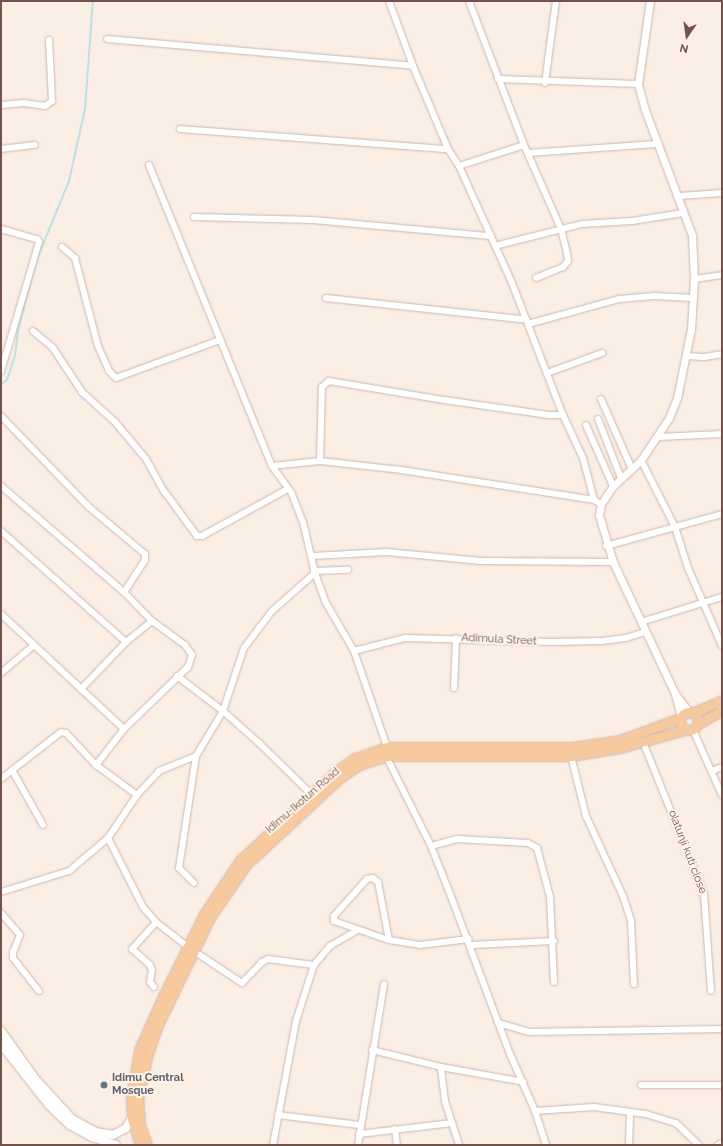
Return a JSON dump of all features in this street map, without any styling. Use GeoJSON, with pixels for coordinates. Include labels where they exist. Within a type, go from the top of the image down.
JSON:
{"type":"FeatureCollection","features":[{"type":"Feature","properties":{"kind":"main road","name":"Idimu-Ikotun Road"},"geometry":{"type":"LineString","coordinates":[[147,1145],[140,1125],[138,1099],[142,1077],[158,1025],[212,898],[240,860],[335,772],[355,758],[387,752],[573,747],[620,740],[722,700]]}},
{"type":"Feature","properties":{"kind":"main road","name":"Idimu-Ikotun Road"},"geometry":{"type":"LineString","coordinates":[[140,1145],[132,1118],[132,1082],[139,1050],[191,949],[226,892],[268,843],[340,778],[359,765],[387,752],[571,756],[643,742],[692,728],[722,710]]}},
{"type":"Feature","properties":{"kind":"main road"},"geometry":{"type":"LineString","coordinates":[[685,715],[696,716],[692,728],[679,723],[685,715]]}},
{"type":"Feature","properties":{"kind":"main road"},"geometry":{"type":"LineString","coordinates":[[1,1031],[36,1080],[72,1119],[94,1132],[113,1135],[126,1128],[132,1118]]}},
{"type":"Feature","properties":{"kind":"main road"},"geometry":{"type":"LineString","coordinates":[[1,1044],[49,1105],[70,1125],[92,1138],[116,1145]]}},
{"type":"Feature","properties":{"kind":"street"},"geometry":{"type":"LineString","coordinates":[[389,1],[413,66],[448,149],[459,166],[495,246],[527,322],[563,415],[583,458],[594,500]]}},
{"type":"Feature","properties":{"kind":"street"},"geometry":{"type":"LineString","coordinates":[[469,1],[498,80],[560,229],[568,260],[563,267],[536,278]]}},
{"type":"Feature","properties":{"kind":"street"},"geometry":{"type":"LineString","coordinates":[[545,83],[556,1]]}},
{"type":"Feature","properties":{"kind":"street"},"geometry":{"type":"LineString","coordinates":[[650,1],[638,84],[658,144],[679,196],[683,213],[692,235],[694,278],[693,298],[686,356],[677,398],[658,437],[641,460],[631,467],[613,486],[601,504],[599,515],[606,546],[640,622],[685,715]]}},
{"type":"Feature","properties":{"kind":"street"},"geometry":{"type":"LineString","coordinates":[[107,39],[413,66]]}},
{"type":"Feature","properties":{"kind":"street"},"geometry":{"type":"LineString","coordinates":[[1,105],[24,103],[45,106],[52,101],[49,40]]}},
{"type":"Feature","properties":{"kind":"street"},"geometry":{"type":"LineString","coordinates":[[498,80],[545,83],[638,84]]}},
{"type":"Feature","properties":{"kind":"street"},"geometry":{"type":"LineString","coordinates":[[180,129],[448,149]]}},
{"type":"Feature","properties":{"kind":"street"},"geometry":{"type":"LineString","coordinates":[[528,153],[658,144]]}},
{"type":"Feature","properties":{"kind":"street"},"geometry":{"type":"LineString","coordinates":[[1,149],[34,145]]}},
{"type":"Feature","properties":{"kind":"street"},"geometry":{"type":"LineString","coordinates":[[459,166],[524,145]]}},
{"type":"Feature","properties":{"kind":"street"},"geometry":{"type":"LineString","coordinates":[[149,166],[272,466],[288,489],[303,522],[312,556],[314,572],[326,603],[354,651],[387,752],[431,846],[470,942],[498,1023],[536,1111],[546,1145]]}},
{"type":"Feature","properties":{"kind":"street"},"geometry":{"type":"LineString","coordinates":[[679,196],[722,193]]}},
{"type":"Feature","properties":{"kind":"street"},"geometry":{"type":"LineString","coordinates":[[495,246],[582,224],[632,221],[683,213]]}},
{"type":"Feature","properties":{"kind":"street"},"geometry":{"type":"LineString","coordinates":[[194,216],[313,220],[490,236]]}},
{"type":"Feature","properties":{"kind":"street"},"geometry":{"type":"LineString","coordinates":[[1,229],[37,239],[39,242],[1,371]]}},
{"type":"Feature","properties":{"kind":"street"},"geometry":{"type":"LineString","coordinates":[[62,247],[75,258],[98,346],[110,372],[116,378],[220,340]]}},
{"type":"Feature","properties":{"kind":"street"},"geometry":{"type":"LineString","coordinates":[[694,278],[722,275]]}},
{"type":"Feature","properties":{"kind":"street"},"geometry":{"type":"LineString","coordinates":[[326,298],[527,322],[619,299],[654,296],[693,298]]}},
{"type":"Feature","properties":{"kind":"street"},"geometry":{"type":"LineString","coordinates":[[32,331],[53,348],[82,392],[115,422],[146,458],[164,491],[196,536],[202,536],[288,489]]}},
{"type":"Feature","properties":{"kind":"street"},"geometry":{"type":"LineString","coordinates":[[547,373],[602,353]]}},
{"type":"Feature","properties":{"kind":"street"},"geometry":{"type":"LineString","coordinates":[[686,356],[704,357],[722,354]]}},
{"type":"Feature","properties":{"kind":"street"},"geometry":{"type":"LineString","coordinates":[[320,462],[322,387],[329,381],[459,403],[563,415]]}},
{"type":"Feature","properties":{"kind":"street"},"geometry":{"type":"LineString","coordinates":[[601,399],[631,467]]}},
{"type":"Feature","properties":{"kind":"street"},"geometry":{"type":"LineString","coordinates":[[1,416],[88,507],[145,554],[145,560],[124,592]]}},
{"type":"Feature","properties":{"kind":"street"},"geometry":{"type":"LineString","coordinates":[[598,419],[621,478]]}},
{"type":"Feature","properties":{"kind":"street"},"geometry":{"type":"LineString","coordinates":[[586,425],[613,486]]}},
{"type":"Feature","properties":{"kind":"street"},"geometry":{"type":"LineString","coordinates":[[658,437],[722,434]]}},
{"type":"Feature","properties":{"kind":"street"},"geometry":{"type":"LineString","coordinates":[[641,460],[674,527],[703,603],[722,646]]}},
{"type":"Feature","properties":{"kind":"street"},"geometry":{"type":"LineString","coordinates":[[272,466],[320,462],[401,470],[594,500],[601,504]]}},
{"type":"Feature","properties":{"kind":"street"},"geometry":{"type":"LineString","coordinates":[[1,486],[124,592],[152,621],[185,645],[192,655],[188,667],[124,729],[96,765]]}},
{"type":"Feature","properties":{"kind":"street"},"geometry":{"type":"LineString","coordinates":[[606,546],[722,514]]}},
{"type":"Feature","properties":{"kind":"street"},"geometry":{"type":"LineString","coordinates":[[1,530],[126,642]]}},
{"type":"Feature","properties":{"kind":"street"},"geometry":{"type":"LineString","coordinates":[[312,556],[387,552],[480,560],[613,562]]}},
{"type":"Feature","properties":{"kind":"street"},"geometry":{"type":"LineString","coordinates":[[194,883],[179,868],[196,756],[223,711],[244,648],[272,611],[314,572],[348,570]]}},
{"type":"Feature","properties":{"kind":"street"},"geometry":{"type":"LineString","coordinates":[[640,622],[722,597]]}},
{"type":"Feature","properties":{"kind":"street"},"geometry":{"type":"LineString","coordinates":[[1,614],[33,646],[124,729]]}},
{"type":"Feature","properties":{"kind":"street"},"geometry":{"type":"LineString","coordinates":[[81,689],[126,642],[152,621]]}},
{"type":"Feature","properties":{"kind":"street","name":"Adimula Street"},"geometry":{"type":"LineString","coordinates":[[354,651],[405,638],[456,638],[551,642],[602,641],[626,638],[645,632]]}},
{"type":"Feature","properties":{"kind":"street"},"geometry":{"type":"LineString","coordinates":[[454,688],[456,638]]}},
{"type":"Feature","properties":{"kind":"street"},"geometry":{"type":"LineString","coordinates":[[1,673],[33,646]]}},
{"type":"Feature","properties":{"kind":"street"},"geometry":{"type":"LineString","coordinates":[[177,676],[223,711],[310,794]]}},
{"type":"Feature","properties":{"kind":"street"},"geometry":{"type":"LineString","coordinates":[[692,728],[722,795]]}},
{"type":"Feature","properties":{"kind":"street"},"geometry":{"type":"LineString","coordinates":[[1,779],[61,732],[66,733],[96,765],[137,795]]}},
{"type":"Feature","properties":{"kind":"street","name":"olatunji kuti close"},"geometry":{"type":"LineString","coordinates":[[643,742],[704,894],[711,991]]}},
{"type":"Feature","properties":{"kind":"street"},"geometry":{"type":"LineString","coordinates":[[1,892],[69,871],[108,838],[137,795],[159,772],[196,756]]}},
{"type":"Feature","properties":{"kind":"street"},"geometry":{"type":"LineString","coordinates":[[571,756],[586,816],[629,915],[633,935],[634,984]]}},
{"type":"Feature","properties":{"kind":"street"},"geometry":{"type":"LineString","coordinates":[[712,771],[722,767]]}},
{"type":"Feature","properties":{"kind":"street"},"geometry":{"type":"LineString","coordinates":[[12,770],[43,825]]}},
{"type":"Feature","properties":{"kind":"street"},"geometry":{"type":"LineString","coordinates":[[108,838],[143,907],[156,922],[191,949],[242,983],[262,962],[268,958],[314,965]]}},
{"type":"Feature","properties":{"kind":"street"},"geometry":{"type":"LineString","coordinates":[[431,846],[457,840],[533,844],[537,848],[550,897],[554,941],[554,982]]}},
{"type":"Feature","properties":{"kind":"street"},"geometry":{"type":"LineString","coordinates":[[389,940],[378,882],[373,878],[367,879],[334,916],[334,921],[389,940],[420,945],[470,942],[554,941]]}},
{"type":"Feature","properties":{"kind":"street"},"geometry":{"type":"LineString","coordinates":[[1,913],[20,935],[13,952],[13,958],[40,991]]}},
{"type":"Feature","properties":{"kind":"street"},"geometry":{"type":"LineString","coordinates":[[154,987],[150,982],[152,970],[150,965],[132,950],[156,922]]}},
{"type":"Feature","properties":{"kind":"street"},"geometry":{"type":"LineString","coordinates":[[273,1145],[296,1021],[314,965],[330,946],[358,930]]}},
{"type":"Feature","properties":{"kind":"street"},"geometry":{"type":"LineString","coordinates":[[358,1145],[359,1125],[384,984]]}},
{"type":"Feature","properties":{"kind":"street"},"geometry":{"type":"LineString","coordinates":[[498,1023],[529,1032],[722,1029]]}},
{"type":"Feature","properties":{"kind":"street"},"geometry":{"type":"LineString","coordinates":[[372,1050],[441,1066],[524,1082]]}},
{"type":"Feature","properties":{"kind":"street"},"geometry":{"type":"LineString","coordinates":[[441,1066],[445,1101],[459,1145]]}},
{"type":"Feature","properties":{"kind":"street"},"geometry":{"type":"LineString","coordinates":[[641,1086],[722,1085]]}},
{"type":"Feature","properties":{"kind":"street"},"geometry":{"type":"LineString","coordinates":[[536,1111],[594,1107],[630,1112],[676,1123],[699,1145]]}},
{"type":"Feature","properties":{"kind":"street"},"geometry":{"type":"LineString","coordinates":[[629,1145],[630,1112]]}},
{"type":"Feature","properties":{"kind":"street"},"geometry":{"type":"LineString","coordinates":[[278,1115],[359,1125]]}},
{"type":"Feature","properties":{"kind":"street"},"geometry":{"type":"LineString","coordinates":[[359,1134],[452,1123]]}},
{"type":"Feature","properties":{"kind":"street"},"geometry":{"type":"LineString","coordinates":[[395,1129],[397,1145]]}},
{"type":"Feature","properties":{"kind":"street"},"geometry":{"type":"LineString","coordinates":[[718,1145],[722,1143]]}},
{"type":"Feature","properties":{"kind":"waterway"},"geometry":{"type":"LineString","coordinates":[[1,384],[7,380],[15,355],[18,330],[37,259],[69,181],[85,109],[93,1]]}},
{"type":"Feature","properties":{"kind":"place","name":"Idimu Central Mosque"},"geometry":{"type":"Point","coordinates":[104,1085]}}]}
